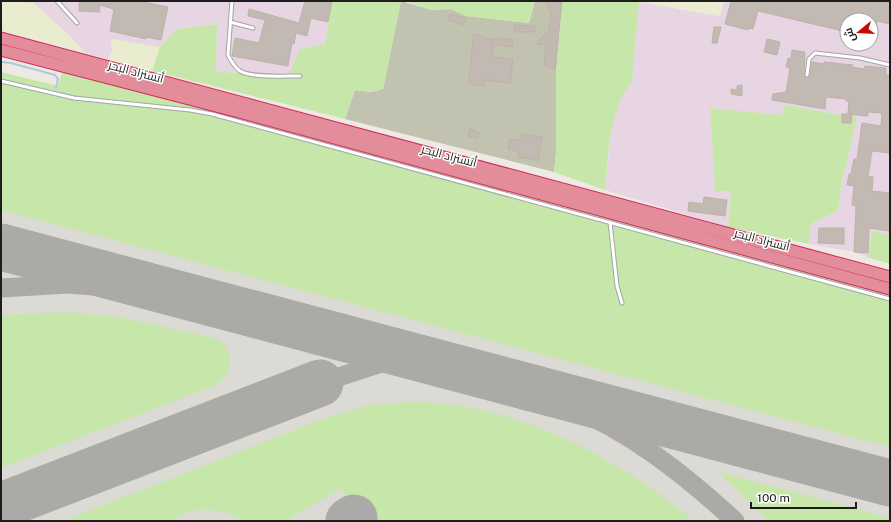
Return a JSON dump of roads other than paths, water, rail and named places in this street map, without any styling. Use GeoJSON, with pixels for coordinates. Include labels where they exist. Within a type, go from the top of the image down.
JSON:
{"type":"FeatureCollection","features":[{"type":"Feature","properties":{"kind":"highway","name":"أتستراد البحر"},"geometry":{"type":"LineString","coordinates":[[1,38],[890,277]]}},
{"type":"Feature","properties":{"kind":"highway","name":"أتستراد البحر"},"geometry":{"type":"LineString","coordinates":[[1,50],[239,112],[890,289]]}},
{"type":"Feature","properties":{"kind":"lane"},"geometry":{"type":"LineString","coordinates":[[57,1],[77,23]]}},
{"type":"Feature","properties":{"kind":"lane"},"geometry":{"type":"LineString","coordinates":[[232,1],[228,55],[239,70],[248,74],[300,76]]}},
{"type":"Feature","properties":{"kind":"lane"},"geometry":{"type":"LineString","coordinates":[[230,22],[253,28]]}},
{"type":"Feature","properties":{"kind":"lane"},"geometry":{"type":"LineString","coordinates":[[807,75],[809,59],[815,53],[860,58],[890,65]]}},
{"type":"Feature","properties":{"kind":"lane"},"geometry":{"type":"LineString","coordinates":[[1,81],[68,97],[190,110],[212,114],[890,298]]}},
{"type":"Feature","properties":{"kind":"lane"},"geometry":{"type":"LineString","coordinates":[[610,222],[615,272],[622,303]]}},
{"type":"Feature","properties":{"kind":"waterway"},"geometry":{"type":"LineString","coordinates":[[1,62],[11,63],[55,75],[58,79],[56,88]]}}]}
